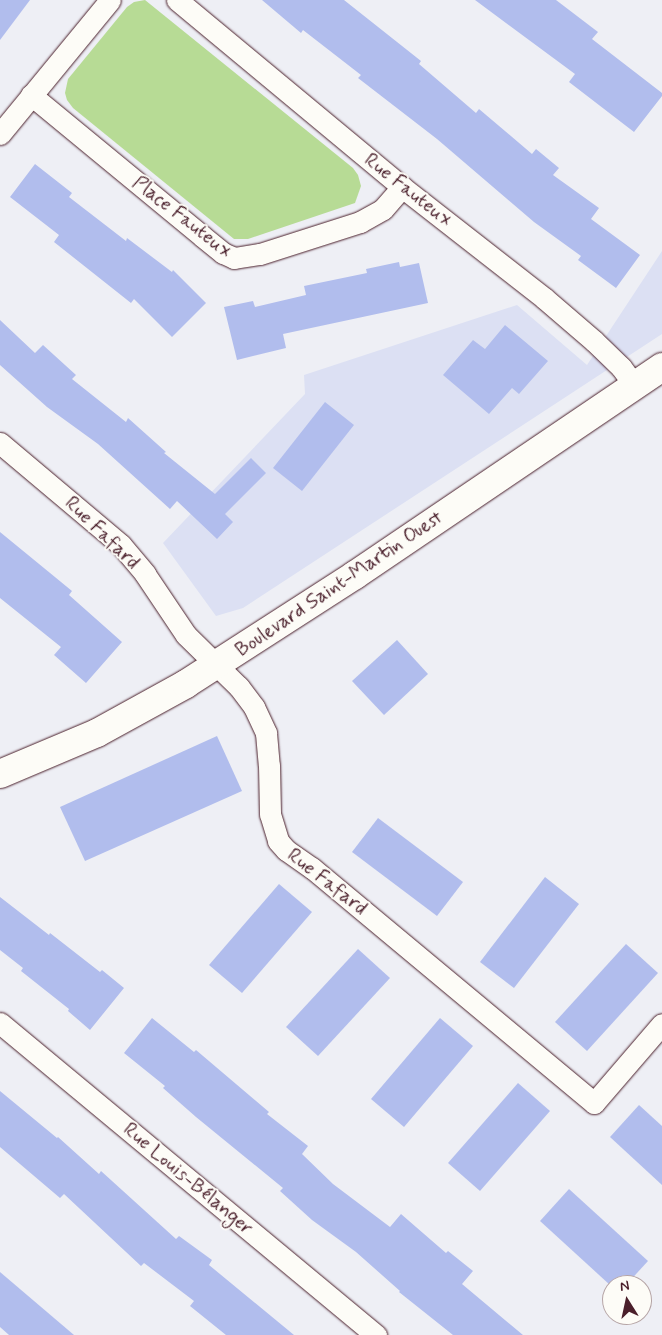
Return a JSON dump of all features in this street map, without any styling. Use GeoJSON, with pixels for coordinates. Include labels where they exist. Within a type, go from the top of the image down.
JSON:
{"type":"FeatureCollection","features":[{"type":"Feature","properties":{"kind":"main road","name":"Boulevard Saint-Martin Ouest"},"geometry":{"type":"LineString","coordinates":[[0,774],[97,733],[216,665],[355,575],[662,367]]}},
{"type":"Feature","properties":{"kind":"street"},"geometry":{"type":"LineString","coordinates":[[0,134],[110,0]]}},
{"type":"Feature","properties":{"kind":"street","name":"Rue Fauteux"},"geometry":{"type":"LineString","coordinates":[[177,0],[402,186],[544,298],[621,367],[634,385]]}},
{"type":"Feature","properties":{"kind":"street","name":"Place Fauteux"},"geometry":{"type":"LineString","coordinates":[[31,95],[222,253],[234,258],[260,254],[360,222],[382,209],[402,186]]}},
{"type":"Feature","properties":{"kind":"street","name":"Rue Fafard"},"geometry":{"type":"LineString","coordinates":[[0,443],[121,545],[186,634],[246,695],[257,712],[266,733],[270,814],[278,841],[286,850],[312,868],[594,1103],[662,1024]]}},
{"type":"Feature","properties":{"kind":"street","name":"Rue Louis-Bélanger"},"geometry":{"type":"LineString","coordinates":[[0,1022],[376,1335]]}},
{"type":"Feature","properties":{"kind":"shaded area"},"geometry":{"type":"Polygon","coordinates":[[[662,251],[662,334],[243,608],[216,616],[163,543],[305,394],[304,375],[517,305],[587,365],[662,251]]]}},
{"type":"Feature","properties":{"kind":"green space"},"geometry":{"type":"Polygon","coordinates":[[[145,0],[353,168],[358,175],[361,186],[355,203],[248,239],[234,239],[73,108],[67,100],[65,93],[68,79],[127,7],[134,2],[145,0]]]}},
{"type":"Feature","properties":{"kind":"building"},"geometry":{"type":"Polygon","coordinates":[[[0,0],[30,0],[0,40],[0,0]]]}},
{"type":"Feature","properties":{"kind":"building"},"geometry":{"type":"Polygon","coordinates":[[[262,0],[344,0],[421,61],[419,64],[476,113],[479,109],[532,154],[536,149],[559,168],[553,175],[599,208],[591,219],[640,255],[616,288],[578,260],[581,256],[534,222],[437,139],[358,78],[361,75],[303,30],[301,33],[262,0]]]}},
{"type":"Feature","properties":{"kind":"building"},"geometry":{"type":"Polygon","coordinates":[[[475,0],[556,0],[598,32],[592,39],[662,93],[662,96],[634,132],[569,82],[575,74],[475,0]]]}},
{"type":"Feature","properties":{"kind":"building"},"geometry":{"type":"Polygon","coordinates":[[[35,164],[72,193],[69,197],[126,241],[127,238],[172,272],[173,270],[206,303],[172,337],[134,299],[131,303],[54,242],[59,235],[10,197],[35,164]]]}},
{"type":"Feature","properties":{"kind":"building"},"geometry":{"type":"Polygon","coordinates":[[[399,262],[400,267],[419,263],[428,303],[283,334],[286,348],[237,360],[224,307],[253,301],[255,307],[306,295],[304,286],[367,273],[366,269],[399,262]]]}},
{"type":"Feature","properties":{"kind":"building"},"geometry":{"type":"Polygon","coordinates":[[[0,320],[35,353],[43,345],[76,375],[72,379],[126,422],[128,418],[166,452],[164,453],[215,494],[251,458],[266,473],[225,514],[233,522],[217,539],[177,501],[170,509],[98,444],[47,407],[0,365],[0,320]]]}},
{"type":"Feature","properties":{"kind":"building"},"geometry":{"type":"Polygon","coordinates":[[[505,325],[548,361],[519,394],[512,388],[489,414],[443,375],[473,340],[485,349],[505,325]]]}},
{"type":"Feature","properties":{"kind":"building"},"geometry":{"type":"Polygon","coordinates":[[[325,402],[354,425],[302,491],[273,468],[325,402]]]}},
{"type":"Feature","properties":{"kind":"building"},"geometry":{"type":"Polygon","coordinates":[[[0,532],[72,591],[69,595],[122,642],[86,683],[54,655],[61,647],[0,598],[0,532]]]}},
{"type":"Feature","properties":{"kind":"building"},"geometry":{"type":"Polygon","coordinates":[[[397,640],[428,674],[384,715],[352,681],[397,640]]]}},
{"type":"Feature","properties":{"kind":"building"},"geometry":{"type":"Polygon","coordinates":[[[217,736],[242,791],[85,861],[60,807],[217,736]]]}},
{"type":"Feature","properties":{"kind":"building"},"geometry":{"type":"Polygon","coordinates":[[[378,818],[463,882],[437,916],[352,852],[378,818]]]}},
{"type":"Feature","properties":{"kind":"building"},"geometry":{"type":"Polygon","coordinates":[[[545,877],[579,904],[514,988],[480,962],[545,877]]]}},
{"type":"Feature","properties":{"kind":"building"},"geometry":{"type":"Polygon","coordinates":[[[279,884],[312,912],[242,993],[209,965],[279,884]]]}},
{"type":"Feature","properties":{"kind":"building"},"geometry":{"type":"Polygon","coordinates":[[[0,897],[49,935],[50,933],[124,988],[90,1030],[68,1011],[69,1009],[21,971],[23,968],[0,950],[0,897]]]}},
{"type":"Feature","properties":{"kind":"building"},"geometry":{"type":"Polygon","coordinates":[[[626,944],[658,973],[587,1051],[555,1022],[626,944]]]}},
{"type":"Feature","properties":{"kind":"building"},"geometry":{"type":"Polygon","coordinates":[[[358,949],[390,978],[318,1056],[286,1027],[358,949]]]}},
{"type":"Feature","properties":{"kind":"building"},"geometry":{"type":"Polygon","coordinates":[[[152,1018],[194,1052],[196,1050],[269,1112],[267,1114],[308,1146],[302,1154],[333,1184],[390,1227],[401,1214],[446,1253],[448,1251],[473,1271],[462,1284],[523,1335],[453,1335],[399,1292],[356,1252],[312,1220],[280,1191],[283,1188],[196,1117],[163,1088],[165,1086],[124,1053],[152,1018]]]}},
{"type":"Feature","properties":{"kind":"building"},"geometry":{"type":"Polygon","coordinates":[[[440,1018],[473,1046],[404,1127],[371,1099],[440,1018]]]}},
{"type":"Feature","properties":{"kind":"building"},"geometry":{"type":"Polygon","coordinates":[[[518,1083],[550,1111],[480,1191],[448,1163],[518,1083]]]}},
{"type":"Feature","properties":{"kind":"building"},"geometry":{"type":"Polygon","coordinates":[[[0,1091],[58,1137],[99,1174],[101,1171],[176,1239],[179,1236],[212,1260],[209,1265],[294,1335],[226,1335],[190,1306],[194,1301],[144,1263],[141,1266],[64,1194],[60,1198],[0,1147],[0,1091]]]}},
{"type":"Feature","properties":{"kind":"building"},"geometry":{"type":"Polygon","coordinates":[[[639,1105],[662,1126],[662,1185],[610,1137],[639,1105]]]}},
{"type":"Feature","properties":{"kind":"building"},"geometry":{"type":"Polygon","coordinates":[[[569,1189],[648,1261],[635,1275],[602,1275],[602,1278],[540,1221],[569,1189]]]}},
{"type":"Feature","properties":{"kind":"building"},"geometry":{"type":"Polygon","coordinates":[[[0,1272],[74,1335],[9,1335],[0,1327],[0,1272]]]}}]}
